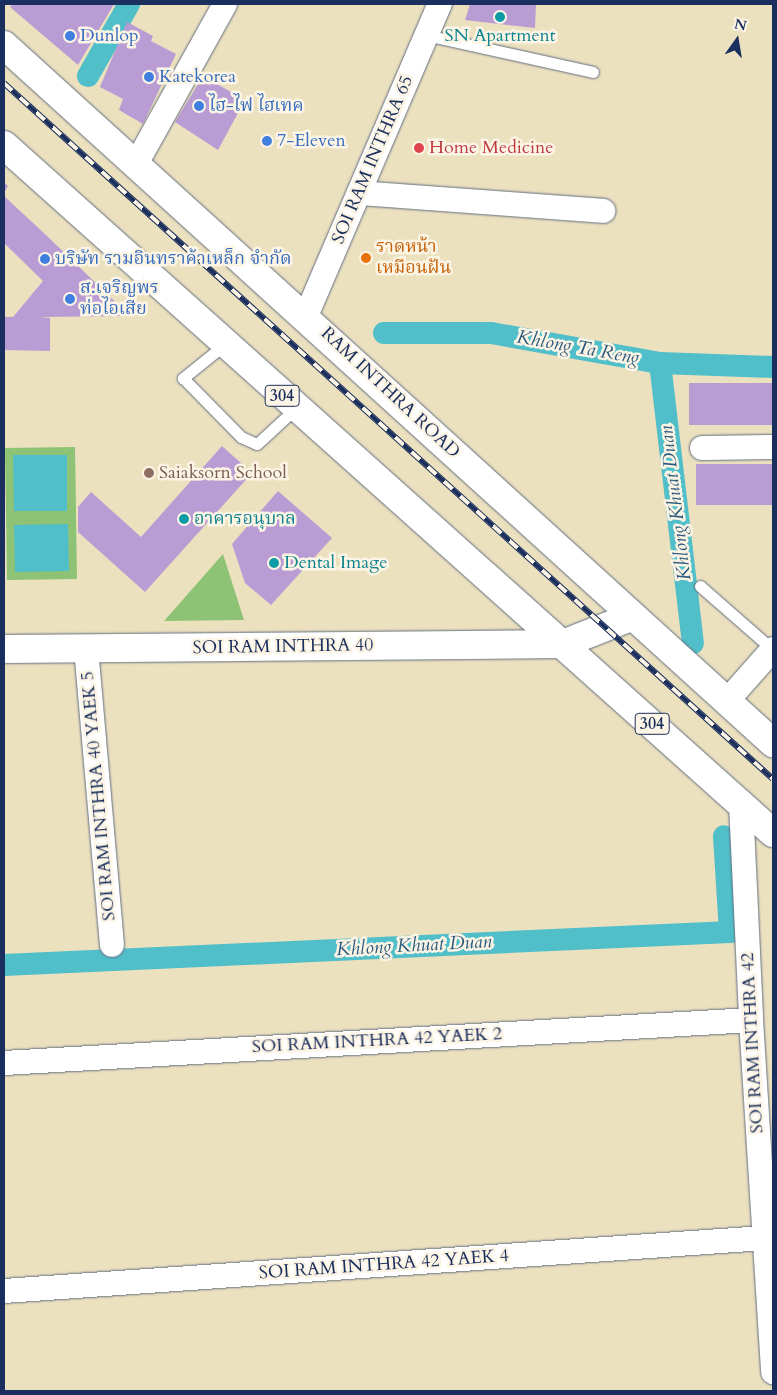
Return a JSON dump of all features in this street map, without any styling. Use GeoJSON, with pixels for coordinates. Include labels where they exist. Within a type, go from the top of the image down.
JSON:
{"type":"FeatureCollection","features":[{"type":"Feature","properties":{"kind":"main road","name":"RAM INTHRA ROAD"},"geometry":{"type":"LineString","coordinates":[[4,45],[306,316],[773,743]]}},
{"type":"Feature","properties":{"kind":"main road","name":"304"},"geometry":{"type":"LineString","coordinates":[[4,145],[224,345],[773,833]]}},
{"type":"Feature","properties":{"kind":"main road"},"geometry":{"type":"LineString","coordinates":[[562,644],[633,616]]}},
{"type":"Feature","properties":{"kind":"main road","name":"SOI RAM INTHRA 40"},"geometry":{"type":"LineString","coordinates":[[4,649],[562,644]]}},
{"type":"Feature","properties":{"kind":"street"},"geometry":{"type":"LineString","coordinates":[[136,164],[224,4]]}},
{"type":"Feature","properties":{"kind":"street","name":"SOI RAM INTHRA 65"},"geometry":{"type":"LineString","coordinates":[[306,316],[440,4]]}},
{"type":"Feature","properties":{"kind":"street"},"geometry":{"type":"LineString","coordinates":[[359,193],[603,211]]}},
{"type":"Feature","properties":{"kind":"street"},"geometry":{"type":"LineString","coordinates":[[702,448],[773,448]]}},
{"type":"Feature","properties":{"kind":"street","name":"SOI RAM INTHRA 40 YAEK 5"},"geometry":{"type":"LineString","coordinates":[[86,648],[112,945]]}},
{"type":"Feature","properties":{"kind":"street"},"geometry":{"type":"LineString","coordinates":[[727,701],[773,650]]}},
{"type":"Feature","properties":{"kind":"street","name":"SOI RAM INTHRA 42"},"geometry":{"type":"LineString","coordinates":[[741,804],[751,1020],[773,1372]]}},
{"type":"Feature","properties":{"kind":"street","name":"SOI RAM INTHRA 42 YAEK 2"},"geometry":{"type":"LineString","coordinates":[[4,1063],[751,1020]]}},
{"type":"Feature","properties":{"kind":"street","name":"SOI RAM INTHRA 42 YAEK 4"},"geometry":{"type":"LineString","coordinates":[[4,1291],[764,1238]]}},
{"type":"Feature","properties":{"kind":"lane"},"geometry":{"type":"LineString","coordinates":[[426,35],[593,72]]}},
{"type":"Feature","properties":{"kind":"lane"},"geometry":{"type":"LineString","coordinates":[[224,345],[183,378],[240,437],[257,444],[296,408]]}},
{"type":"Feature","properties":{"kind":"lane"},"geometry":{"type":"LineString","coordinates":[[700,586],[773,650]]}},
{"type":"Feature","properties":{"kind":"green space"},"geometry":{"type":"Polygon","coordinates":[[[75,447],[77,579],[7,580],[5,448],[75,447]]]}},
{"type":"Feature","properties":{"kind":"green space"},"geometry":{"type":"Polygon","coordinates":[[[223,554],[244,620],[164,621],[223,554]]]}},
{"type":"Feature","properties":{"kind":"water"},"geometry":{"type":"Polygon","coordinates":[[[13,455],[67,455],[67,511],[14,511],[13,455]]]}},
{"type":"Feature","properties":{"kind":"water"},"geometry":{"type":"Polygon","coordinates":[[[68,524],[69,571],[15,572],[14,525],[68,524]]]}},
{"type":"Feature","properties":{"kind":"building","name":"Dunlop"},"geometry":{"type":"Polygon","coordinates":[[[13,4],[114,4],[78,65],[10,7],[13,4]]]}},
{"type":"Feature","properties":{"kind":"building","name":"SN Apartment"},"geometry":{"type":"Polygon","coordinates":[[[470,4],[536,4],[535,28],[465,20],[470,4]]]}},
{"type":"Feature","properties":{"kind":"building"},"geometry":{"type":"Polygon","coordinates":[[[127,22],[153,36],[151,41],[176,54],[143,124],[119,110],[123,99],[100,87],[127,22]]]}},
{"type":"Feature","properties":{"kind":"building"},"geometry":{"type":"Polygon","coordinates":[[[203,76],[245,100],[218,150],[175,122],[203,76]]]}},
{"type":"Feature","properties":{"kind":"building"},"geometry":{"type":"Polygon","coordinates":[[[4,182],[8,186],[4,193],[4,182]]]}},
{"type":"Feature","properties":{"kind":"building"},"geometry":{"type":"Polygon","coordinates":[[[4,196],[130,316],[40,317],[50,318],[50,351],[4,350],[4,317],[13,317],[43,281],[4,243],[4,196]]]}},
{"type":"Feature","properties":{"kind":"building"},"geometry":{"type":"Polygon","coordinates":[[[689,383],[773,383],[773,425],[689,425],[689,383]]]}},
{"type":"Feature","properties":{"kind":"building","name":"อาคารอนุบาล"},"geometry":{"type":"Polygon","coordinates":[[[222,446],[252,473],[145,592],[78,532],[78,507],[91,492],[141,537],[222,446]]]}},
{"type":"Feature","properties":{"kind":"building"},"geometry":{"type":"Polygon","coordinates":[[[696,464],[773,464],[773,505],[696,505],[696,464]]]}},
{"type":"Feature","properties":{"kind":"building","name":"Dental Image"},"geometry":{"type":"Polygon","coordinates":[[[278,491],[332,538],[271,605],[245,583],[232,544],[278,491]]]}},
{"type":"Feature","properties":{"kind":"waterway","name":"Khlong Ta Reng"},"geometry":{"type":"LineString","coordinates":[[88,76],[129,4]]}},
{"type":"Feature","properties":{"kind":"waterway","name":"Khlong Ta Reng"},"geometry":{"type":"LineString","coordinates":[[384,333],[491,333],[660,363],[773,367]]}},
{"type":"Feature","properties":{"kind":"waterway","name":"Khlong Khuat Duan"},"geometry":{"type":"LineString","coordinates":[[660,363],[693,643]]}},
{"type":"Feature","properties":{"kind":"waterway","name":"Khlong Khuat Duan"},"geometry":{"type":"LineString","coordinates":[[4,965],[730,932],[724,836]]}},
{"type":"Feature","properties":{"kind":"railway"},"geometry":{"type":"LineString","coordinates":[[4,83],[773,779]]}},
{"type":"Feature","properties":{"kind":"place","name":"SN Apartment"},"geometry":{"type":"Point","coordinates":[500,17]}},
{"type":"Feature","properties":{"kind":"place","name":"Dunlop"},"geometry":{"type":"Point","coordinates":[70,36]}},
{"type":"Feature","properties":{"kind":"place","name":"Katekorea"},"geometry":{"type":"Point","coordinates":[149,77]}},
{"type":"Feature","properties":{"kind":"place","name":"ไฮ-ไฟ ไฮเทค"},"geometry":{"type":"Point","coordinates":[199,106]}},
{"type":"Feature","properties":{"kind":"place","name":"7-Eleven"},"geometry":{"type":"Point","coordinates":[267,141]}},
{"type":"Feature","properties":{"kind":"place","name":"Home Medicine"},"geometry":{"type":"Point","coordinates":[419,148]}},
{"type":"Feature","properties":{"kind":"place","name":"ราดหน้า เหมือนฝัน"},"geometry":{"type":"Point","coordinates":[366,258]}},
{"type":"Feature","properties":{"kind":"place","name":"บริษัท รามอินทราค้าเหล็ก จำกัด"},"geometry":{"type":"Point","coordinates":[45,259]}},
{"type":"Feature","properties":{"kind":"place","name":"ส.เจริญพร ท่อไอเสีย"},"geometry":{"type":"Point","coordinates":[70,299]}},
{"type":"Feature","properties":{"kind":"place","name":"Saiaksorn School"},"geometry":{"type":"Point","coordinates":[149,473]}},
{"type":"Feature","properties":{"kind":"place","name":"อาคารอนุบาล"},"geometry":{"type":"Point","coordinates":[184,519]}},
{"type":"Feature","properties":{"kind":"place","name":"Dental Image"},"geometry":{"type":"Point","coordinates":[274,563]}}]}
